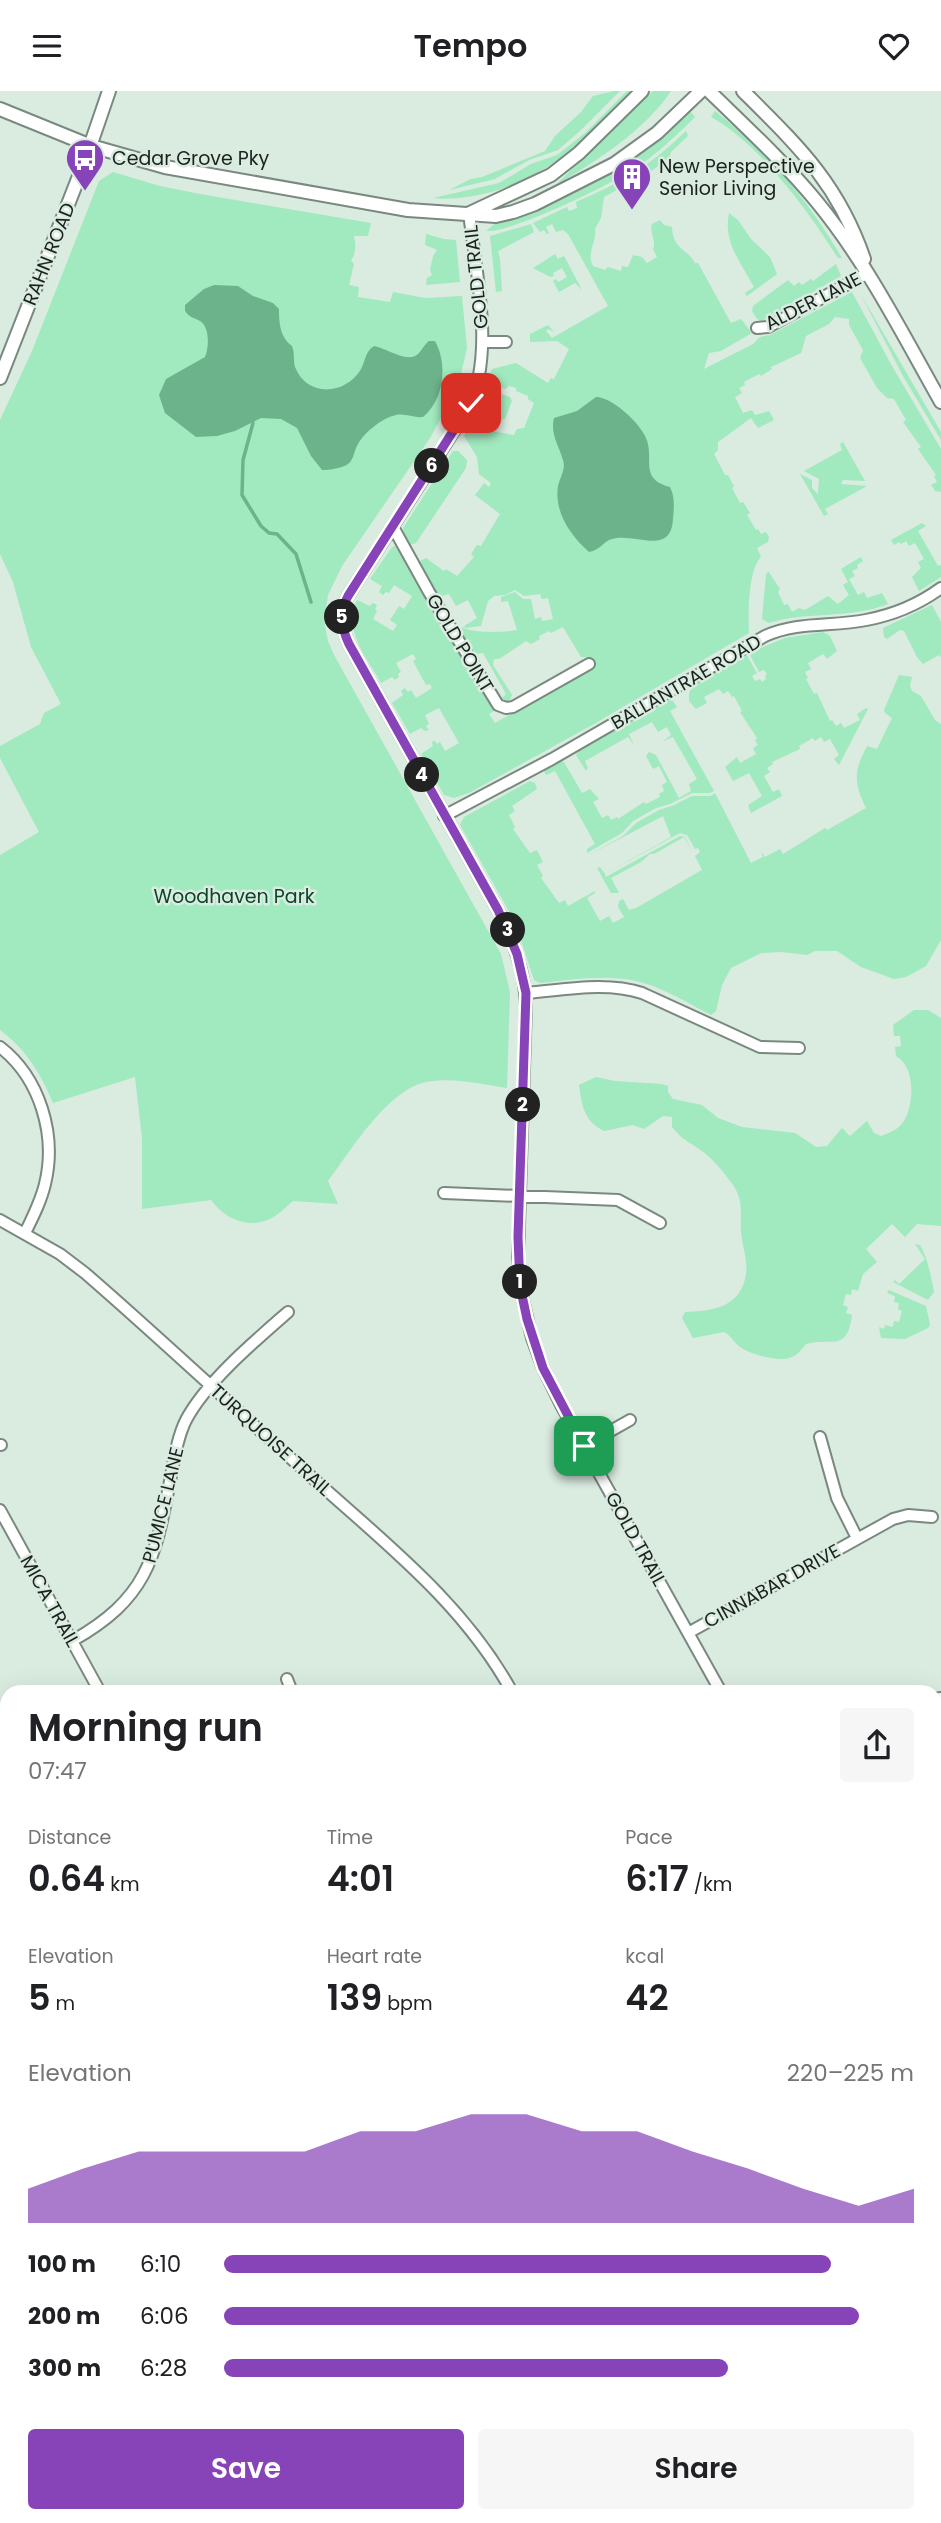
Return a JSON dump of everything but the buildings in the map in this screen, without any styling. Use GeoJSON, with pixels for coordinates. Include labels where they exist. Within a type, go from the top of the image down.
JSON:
{"type":"FeatureCollection","features":[{"type":"Feature","properties":{"kind":"street","name":"RAHN ROAD"},"geometry":{"type":"LineString","coordinates":[[0,378],[91,145],[109,91]]}},
{"type":"Feature","properties":{"kind":"street"},"geometry":{"type":"LineString","coordinates":[[469,213],[551,175],[579,153],[642,91]]}},
{"type":"Feature","properties":{"kind":"street"},"geometry":{"type":"LineString","coordinates":[[0,109],[91,145],[146,162],[203,175],[408,210],[496,216],[513,212],[614,164],[657,133],[701,91]]}},
{"type":"Feature","properties":{"kind":"street"},"geometry":{"type":"LineString","coordinates":[[709,91],[791,172],[820,206],[868,273],[941,402]]}},
{"type":"Feature","properties":{"kind":"street"},"geometry":{"type":"LineString","coordinates":[[743,91],[804,153],[831,190],[848,217],[868,273]]}},
{"type":"Feature","properties":{"kind":"street","name":"GOLD TRAIL"},"geometry":{"type":"LineString","coordinates":[[469,213],[483,342],[481,373],[471,403],[345,602],[342,609],[342,628],[507,929],[517,954],[526,993],[518,1263],[527,1319],[543,1368],[717,1685]]}},
{"type":"Feature","properties":{"kind":"street","name":"ALDER LANE"},"geometry":{"type":"LineString","coordinates":[[757,328],[768,327],[868,273]]}},
{"type":"Feature","properties":{"kind":"street","name":"GOLD TRAIL"},"geometry":{"type":"LineString","coordinates":[[483,342],[506,342]]}},
{"type":"Feature","properties":{"kind":"street","name":"GOLD POINT"},"geometry":{"type":"LineString","coordinates":[[393,527],[423,582],[498,705],[506,708],[513,706],[589,664]]}},
{"type":"Feature","properties":{"kind":"street","name":"BALLANTRAE ROAD"},"geometry":{"type":"LineString","coordinates":[[444,815],[552,758],[765,636],[799,626],[865,621],[915,604],[941,588]]}},
{"type":"Feature","properties":{"kind":"street"},"geometry":{"type":"LineString","coordinates":[[526,993],[622,987],[642,993],[760,1047],[799,1048]]}},
{"type":"Feature","properties":{"kind":"street"},"geometry":{"type":"LineString","coordinates":[[0,1047],[13,1059],[29,1081],[40,1104],[47,1130],[46,1180],[38,1207],[25,1233]]}},
{"type":"Feature","properties":{"kind":"street"},"geometry":{"type":"LineString","coordinates":[[444,1193],[618,1200],[660,1223]]}},
{"type":"Feature","properties":{"kind":"street","name":"TURQUOISE TRAIL"},"geometry":{"type":"LineString","coordinates":[[0,1220],[73,1263],[440,1594],[484,1646],[508,1685]]}},
{"type":"Feature","properties":{"kind":"street","name":"PUMICE LANE"},"geometry":{"type":"LineString","coordinates":[[72,1641],[98,1626],[119,1609],[132,1595],[148,1569],[158,1542],[183,1427],[192,1409],[211,1386],[288,1312]]}},
{"type":"Feature","properties":{"kind":"street"},"geometry":{"type":"LineString","coordinates":[[584,1446],[630,1420]]}},
{"type":"Feature","properties":{"kind":"street","name":"CINNABAR DRIVE"},"geometry":{"type":"LineString","coordinates":[[820,1437],[837,1498],[857,1538]]}},
{"type":"Feature","properties":{"kind":"street","name":"MICA TRAIL"},"geometry":{"type":"LineString","coordinates":[[0,1510],[96,1685]]}},
{"type":"Feature","properties":{"kind":"street","name":"CINNABAR DRIVE"},"geometry":{"type":"LineString","coordinates":[[688,1633],[857,1538],[900,1517],[932,1517]]}},
{"type":"Feature","properties":{"kind":"street"},"geometry":{"type":"LineString","coordinates":[[287,1679],[289,1685]]}},
{"type":"Feature","properties":{"kind":"green space"},"geometry":{"type":"Polygon","coordinates":[[[620,91],[558,150],[529,160],[495,179],[449,190],[545,151],[555,136],[581,112],[593,96],[620,91]]]}},
{"type":"Feature","properties":{"kind":"green space"},"geometry":{"type":"Polygon","coordinates":[[[627,91],[633,91],[584,139],[568,153],[531,176],[510,186],[481,194],[433,198],[499,183],[531,164],[557,155],[585,133],[627,91]]]}},
{"type":"Feature","properties":{"kind":"green space"},"geometry":{"type":"Polygon","coordinates":[[[653,91],[671,91],[661,105],[634,131],[603,155],[557,184],[632,108],[653,91]]]}},
{"type":"Feature","properties":{"kind":"green space"},"geometry":{"type":"Polygon","coordinates":[[[690,111],[695,117],[666,145],[634,169],[537,216],[499,230],[486,231],[497,222],[619,169],[650,148],[690,111]]]}},
{"type":"Feature","properties":{"kind":"green space"},"geometry":{"type":"Polygon","coordinates":[[[715,111],[734,126],[786,178],[816,217],[842,258],[838,258],[782,180],[747,143],[711,117],[715,111]]]}},
{"type":"Feature","properties":{"kind":"green space"},"geometry":{"type":"Polygon","coordinates":[[[686,131],[688,136],[671,152],[669,158],[650,172],[604,197],[591,252],[593,266],[621,271],[622,266],[628,267],[633,255],[642,257],[647,263],[657,257],[653,249],[652,224],[660,220],[664,225],[672,227],[678,245],[698,263],[731,323],[741,319],[752,333],[721,351],[709,353],[704,369],[753,344],[760,337],[770,335],[852,292],[941,449],[941,492],[935,491],[931,485],[937,482],[934,476],[936,475],[903,422],[906,420],[894,399],[887,398],[877,388],[860,358],[863,350],[849,325],[849,319],[835,317],[829,324],[806,336],[801,353],[771,367],[772,369],[761,376],[759,374],[744,382],[745,385],[739,388],[742,393],[735,397],[743,413],[752,410],[755,415],[769,411],[774,420],[758,428],[751,418],[718,442],[718,450],[714,454],[734,486],[732,488],[740,503],[743,502],[750,513],[747,515],[756,530],[761,534],[766,532],[769,537],[768,542],[757,548],[761,557],[751,582],[749,633],[594,724],[469,793],[454,798],[444,795],[421,754],[433,746],[434,740],[437,744],[440,742],[445,751],[459,743],[439,708],[425,715],[429,730],[421,728],[410,734],[392,703],[403,695],[401,691],[405,688],[408,692],[411,690],[416,698],[432,688],[430,684],[426,685],[413,661],[416,659],[413,654],[396,663],[401,672],[399,677],[395,680],[392,677],[381,683],[354,633],[353,611],[357,600],[370,606],[373,603],[377,605],[373,619],[393,631],[397,625],[390,620],[399,606],[404,609],[412,596],[394,585],[389,593],[383,595],[379,592],[382,586],[370,579],[392,547],[396,546],[494,711],[489,714],[495,723],[593,668],[587,657],[581,657],[563,627],[551,633],[549,631],[531,644],[526,641],[499,659],[494,659],[493,665],[512,695],[510,700],[503,702],[502,698],[506,694],[483,653],[475,654],[460,629],[462,627],[474,631],[490,632],[517,630],[508,601],[501,602],[501,597],[515,592],[523,599],[531,599],[535,619],[553,619],[548,598],[542,599],[540,594],[524,596],[515,590],[494,596],[488,601],[481,626],[466,628],[464,626],[477,618],[468,600],[456,606],[449,594],[436,594],[420,561],[426,558],[444,571],[446,569],[457,576],[474,557],[471,554],[477,545],[481,546],[500,514],[475,495],[484,483],[489,487],[491,483],[479,474],[477,457],[464,436],[474,419],[490,425],[492,431],[514,435],[517,429],[524,428],[534,403],[528,396],[516,391],[516,388],[509,386],[505,389],[488,382],[492,369],[516,363],[548,383],[551,378],[554,379],[569,349],[557,341],[530,342],[530,334],[548,325],[554,332],[548,329],[546,331],[552,338],[608,306],[568,234],[563,230],[556,232],[552,224],[546,227],[549,233],[544,230],[540,232],[533,223],[567,207],[569,211],[577,208],[576,202],[635,172],[686,131]]]}},
{"type":"Feature","properties":{"kind":"green space","name":"Woodhaven Park"},"geometry":{"type":"Polygon","coordinates":[[[113,172],[200,194],[371,223],[368,236],[354,236],[355,249],[351,261],[354,264],[349,285],[359,287],[358,297],[390,302],[393,292],[425,298],[462,296],[467,348],[458,387],[430,438],[342,566],[328,595],[324,621],[334,655],[501,954],[510,992],[507,1088],[446,1080],[412,1087],[397,1097],[371,1123],[328,1181],[338,1204],[293,1201],[273,1217],[261,1222],[245,1222],[230,1217],[211,1200],[142,1209],[142,1138],[135,1077],[53,1103],[32,1063],[18,1045],[0,1030],[0,855],[39,832],[0,758],[0,746],[40,724],[44,713],[61,704],[31,647],[13,582],[0,554],[0,420],[32,351],[99,181],[113,172]]]}},
{"type":"Feature","properties":{"kind":"green space"},"geometry":{"type":"Polygon","coordinates":[[[729,213],[770,257],[777,274],[747,296],[745,293],[754,287],[731,242],[728,233],[729,213]]]}},
{"type":"Feature","properties":{"kind":"green space"},"geometry":{"type":"Polygon","coordinates":[[[531,224],[534,232],[498,251],[502,291],[496,292],[490,236],[531,224]]]}},
{"type":"Feature","properties":{"kind":"green space"},"geometry":{"type":"Polygon","coordinates":[[[426,234],[456,240],[460,282],[426,285],[427,278],[432,275],[430,270],[437,250],[425,245],[426,234]]]}},
{"type":"Feature","properties":{"kind":"green space"},"geometry":{"type":"Polygon","coordinates":[[[555,254],[558,259],[564,256],[582,290],[575,283],[559,292],[553,281],[556,279],[558,282],[567,277],[562,268],[550,277],[533,268],[555,254]]]}},
{"type":"Feature","properties":{"kind":"green space"},"geometry":{"type":"Polygon","coordinates":[[[836,264],[841,276],[762,321],[757,319],[752,311],[753,306],[788,280],[794,286],[799,282],[802,285],[811,279],[813,281],[836,264]]]}},
{"type":"Feature","properties":{"kind":"green space"},"geometry":{"type":"Polygon","coordinates":[[[860,293],[941,432],[941,440],[903,376],[860,293]]]}},
{"type":"Feature","properties":{"kind":"green space"},"geometry":{"type":"Polygon","coordinates":[[[486,389],[510,397],[512,401],[505,419],[500,423],[476,414],[486,389]]]}},
{"type":"Feature","properties":{"kind":"green space"},"geometry":{"type":"Polygon","coordinates":[[[843,442],[865,481],[843,480],[841,484],[867,486],[825,509],[828,514],[824,516],[800,474],[812,480],[812,488],[818,494],[819,479],[804,471],[842,450],[840,444],[843,442]]]}},
{"type":"Feature","properties":{"kind":"green space"},"geometry":{"type":"Polygon","coordinates":[[[453,451],[458,451],[467,460],[466,468],[416,543],[410,545],[403,528],[453,451]]]}},
{"type":"Feature","properties":{"kind":"green space"},"geometry":{"type":"Polygon","coordinates":[[[922,523],[926,526],[918,531],[938,566],[941,565],[941,577],[919,591],[912,577],[921,568],[918,562],[924,559],[915,543],[909,546],[906,541],[894,545],[891,540],[922,523]]]}},
{"type":"Feature","properties":{"kind":"green space"},"geometry":{"type":"Polygon","coordinates":[[[861,557],[863,561],[852,571],[855,576],[849,579],[858,595],[864,592],[867,598],[882,593],[888,604],[859,612],[799,617],[769,623],[762,619],[768,571],[780,589],[778,592],[784,605],[788,604],[792,612],[799,608],[805,610],[828,596],[838,604],[849,595],[843,585],[848,582],[841,569],[861,557]]]}},
{"type":"Feature","properties":{"kind":"green space"},"geometry":{"type":"Polygon","coordinates":[[[932,605],[941,622],[941,657],[939,655],[923,664],[904,631],[900,630],[887,639],[884,637],[883,628],[932,605]]]}},
{"type":"Feature","properties":{"kind":"green space"},"geometry":{"type":"Polygon","coordinates":[[[823,632],[830,636],[837,651],[827,659],[823,654],[808,663],[811,669],[805,672],[808,678],[806,679],[814,694],[817,693],[830,721],[836,726],[841,723],[844,728],[860,720],[857,714],[868,709],[839,765],[834,759],[839,755],[830,739],[824,742],[821,737],[815,741],[813,738],[799,746],[800,749],[772,762],[767,768],[770,772],[764,776],[773,792],[779,789],[782,796],[751,813],[748,805],[762,796],[749,773],[733,781],[725,767],[737,757],[740,763],[756,754],[753,748],[758,745],[755,740],[757,738],[740,712],[742,711],[734,696],[728,691],[723,694],[719,689],[704,697],[707,703],[696,709],[689,701],[689,693],[693,686],[746,654],[757,673],[752,676],[755,681],[760,679],[762,682],[767,674],[764,670],[759,672],[749,653],[785,638],[823,632]]]}},
{"type":"Feature","properties":{"kind":"green space"},"geometry":{"type":"Polygon","coordinates":[[[899,675],[912,677],[912,691],[921,696],[935,720],[941,724],[941,940],[926,966],[906,977],[894,979],[861,967],[837,951],[815,951],[807,955],[761,953],[731,968],[722,985],[716,1011],[711,1015],[660,989],[626,979],[597,978],[540,983],[534,980],[514,920],[460,825],[464,817],[530,781],[535,783],[537,789],[512,806],[515,811],[509,815],[515,827],[513,829],[530,853],[537,850],[543,862],[537,865],[543,876],[541,878],[559,903],[565,900],[568,906],[595,891],[587,898],[600,921],[609,916],[613,923],[624,917],[618,907],[619,901],[623,899],[629,910],[636,908],[702,870],[695,856],[700,852],[698,848],[695,849],[687,835],[680,833],[605,874],[671,837],[663,816],[589,855],[623,836],[636,823],[692,796],[711,796],[715,793],[751,863],[763,857],[761,851],[765,857],[780,849],[783,854],[825,828],[827,830],[866,808],[857,784],[857,771],[867,746],[877,749],[892,718],[884,710],[899,675]]]}},
{"type":"Feature","properties":{"kind":"green space"},"geometry":{"type":"Polygon","coordinates":[[[667,699],[673,701],[677,707],[670,711],[714,791],[692,793],[656,808],[633,821],[622,833],[587,853],[587,849],[595,844],[555,771],[546,775],[544,771],[560,760],[564,762],[582,793],[590,789],[599,799],[593,802],[602,818],[608,815],[611,820],[617,817],[618,819],[644,802],[646,804],[660,797],[659,794],[664,791],[662,785],[667,782],[659,766],[653,769],[646,756],[649,752],[656,755],[679,798],[691,791],[689,784],[697,779],[673,737],[663,741],[671,735],[667,727],[658,732],[652,722],[629,734],[634,745],[628,737],[585,761],[588,768],[586,771],[576,755],[580,749],[667,699]]]}},
{"type":"Feature","properties":{"kind":"green space"},"geometry":{"type":"Polygon","coordinates":[[[680,836],[685,837],[692,850],[684,837],[650,854],[611,878],[619,893],[611,893],[597,868],[600,867],[606,877],[680,836]]]}},
{"type":"Feature","properties":{"kind":"green space"},"geometry":{"type":"Polygon","coordinates":[[[914,1010],[928,1010],[941,1018],[941,1226],[917,1224],[905,1237],[892,1224],[866,1249],[877,1262],[863,1274],[858,1291],[852,1289],[851,1295],[846,1294],[843,1305],[848,1307],[846,1313],[852,1315],[850,1327],[842,1339],[806,1344],[794,1356],[778,1359],[745,1350],[724,1332],[693,1338],[682,1318],[685,1312],[715,1309],[724,1305],[732,1301],[743,1285],[746,1263],[740,1202],[736,1191],[711,1159],[675,1131],[672,1117],[663,1116],[644,1129],[633,1125],[604,1131],[588,1118],[579,1085],[596,1077],[661,1084],[668,1086],[668,1092],[673,1099],[702,1105],[718,1118],[742,1127],[795,1133],[816,1147],[827,1146],[842,1128],[850,1136],[867,1121],[874,1133],[881,1136],[902,1124],[910,1105],[910,1077],[907,1068],[896,1056],[895,1047],[901,1046],[900,1036],[894,1036],[893,1025],[914,1010]]]}},
{"type":"Feature","properties":{"kind":"green space"},"geometry":{"type":"Polygon","coordinates":[[[915,1244],[920,1245],[925,1256],[930,1274],[934,1292],[928,1300],[893,1282],[895,1280],[899,1284],[925,1259],[915,1244]]]}},
{"type":"Feature","properties":{"kind":"green space"},"geometry":{"type":"Polygon","coordinates":[[[889,1290],[926,1306],[930,1325],[928,1328],[905,1339],[881,1338],[879,1327],[893,1327],[894,1321],[899,1322],[902,1311],[898,1309],[899,1303],[894,1302],[895,1296],[887,1293],[889,1290]]]}},
{"type":"Feature","properties":{"kind":"shaded area"},"geometry":{"type":"Polygon","coordinates":[[[214,285],[238,286],[253,296],[273,303],[279,309],[280,324],[283,334],[292,346],[295,367],[308,384],[317,388],[337,388],[346,384],[361,369],[367,353],[374,346],[397,355],[413,357],[429,341],[435,341],[442,360],[442,381],[436,401],[423,417],[399,415],[380,422],[361,439],[350,462],[343,467],[332,469],[322,470],[311,456],[297,428],[281,419],[261,418],[235,431],[217,436],[196,437],[165,413],[159,395],[166,379],[205,357],[208,343],[206,328],[185,311],[185,305],[204,289],[214,285]]]}},
{"type":"Feature","properties":{"kind":"shaded area"},"geometry":{"type":"Polygon","coordinates":[[[596,397],[610,401],[625,412],[646,438],[651,473],[654,479],[670,487],[673,495],[673,519],[671,530],[666,537],[650,541],[612,539],[589,552],[576,538],[561,514],[557,496],[564,463],[554,435],[554,418],[577,411],[596,397]]]}},
{"type":"Feature","properties":{"kind":"waterway"},"geometry":{"type":"LineString","coordinates":[[253,423],[243,460],[242,495],[261,526],[269,533],[277,534],[296,554],[311,602]]}},
{"type":"Feature","properties":{"kind":"place","name":"Cedar Grove Pky"},"geometry":{"type":"Point","coordinates":[85,192]}},
{"type":"Feature","properties":{"kind":"place","name":"New Perspective Senior Living"},"geometry":{"type":"Point","coordinates":[632,211]}},
{"type":"Feature","properties":{"kind":"route"},"geometry":{"type":"LineString","coordinates":[[471,403],[348,596],[342,609],[342,628],[498,910],[517,954],[526,993],[518,1237],[520,1286],[532,1338],[543,1368],[584,1446]]}}]}
